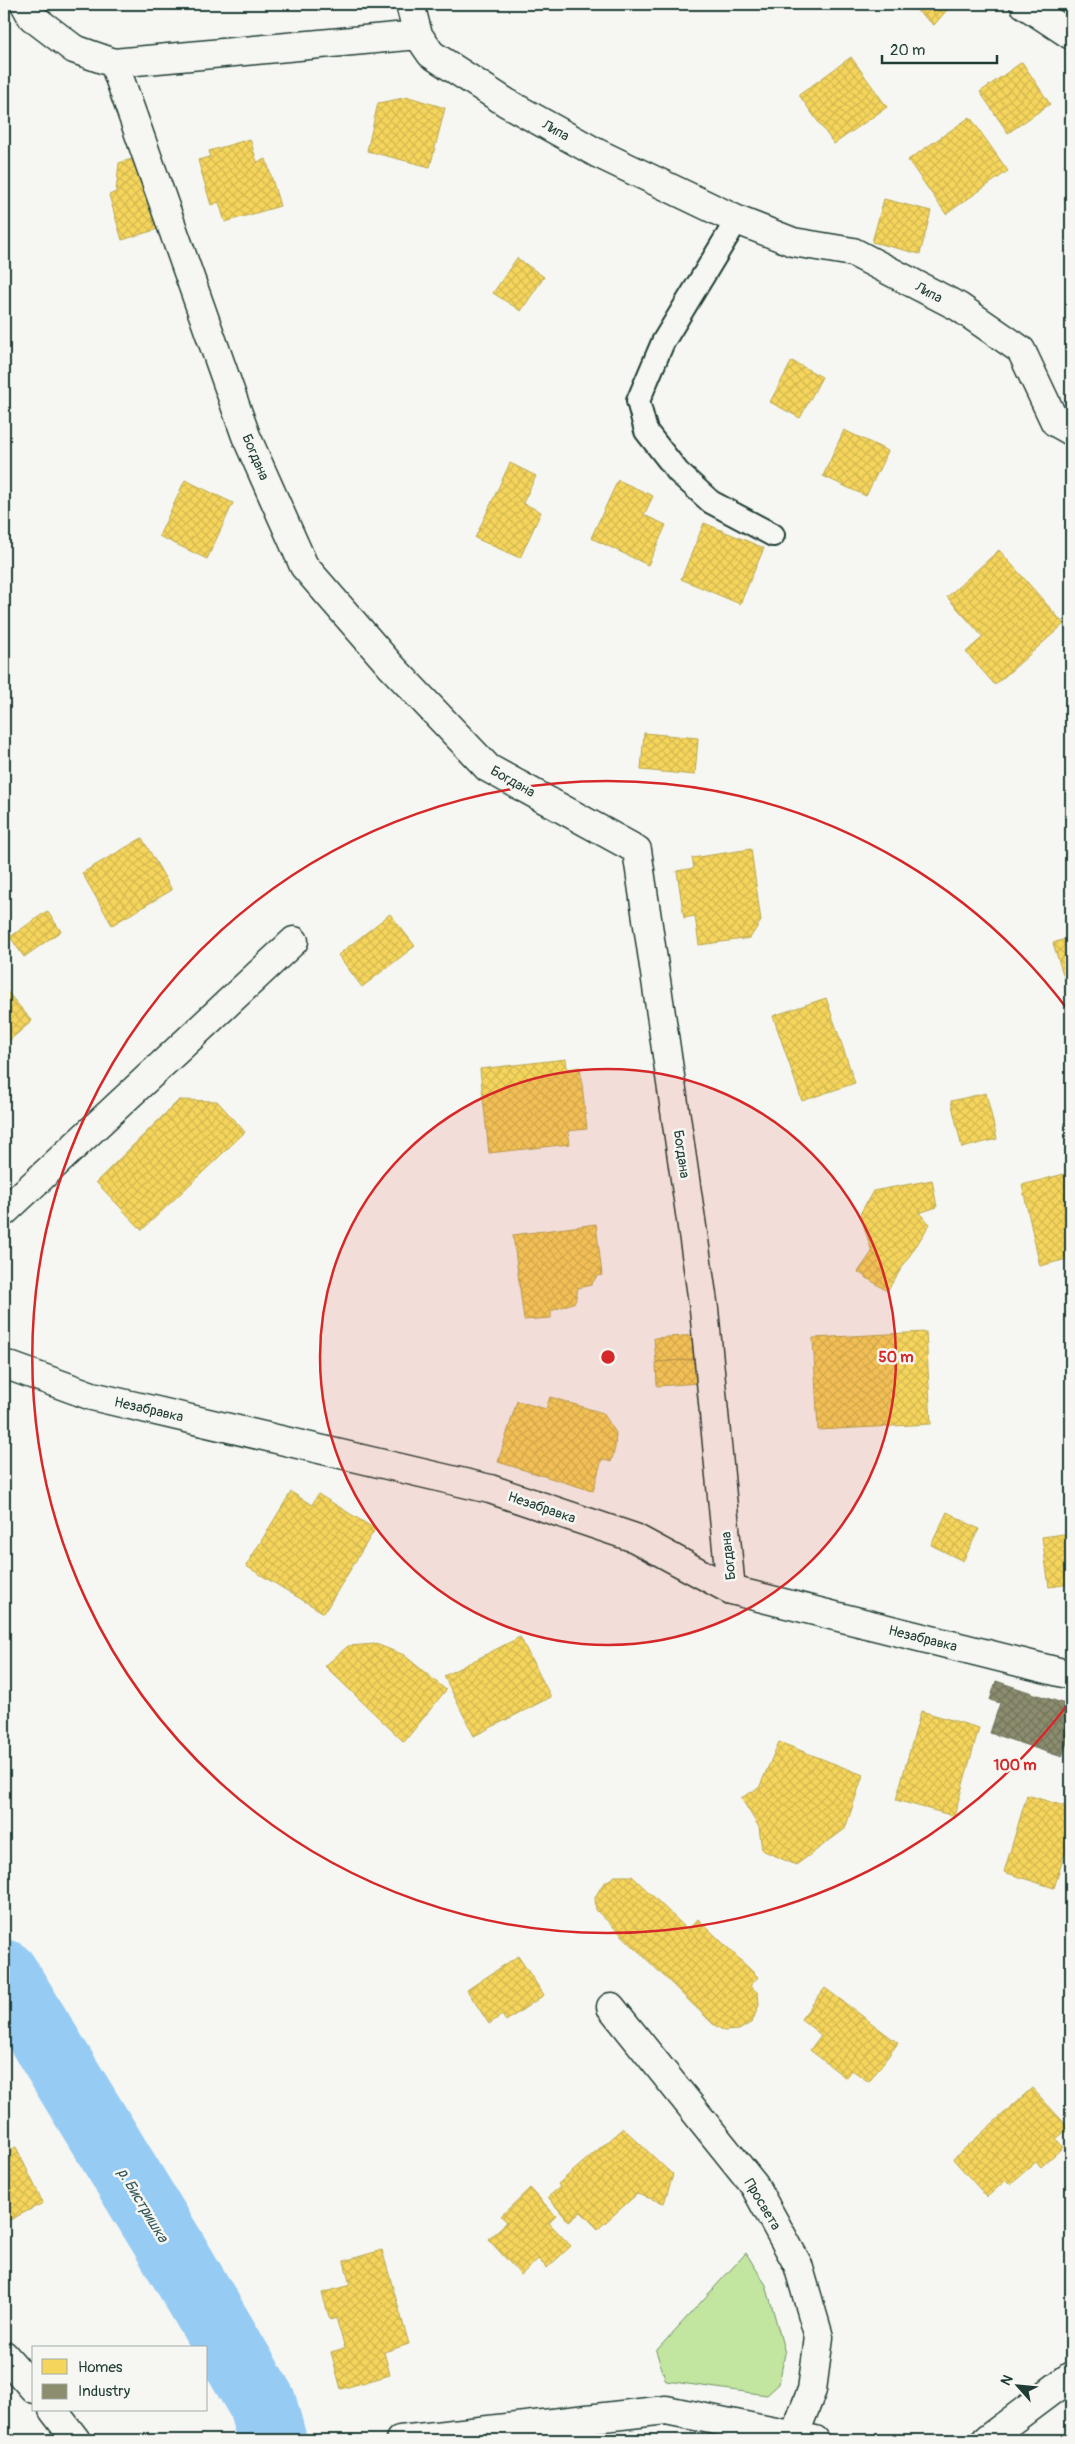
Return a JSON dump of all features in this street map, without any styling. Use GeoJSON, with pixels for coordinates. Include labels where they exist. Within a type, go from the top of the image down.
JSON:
{"type":"FeatureCollection","features":[{"type":"Feature","properties":{"kind":"street"},"geometry":{"type":"LineString","coordinates":[[25,4],[32,17],[74,49],[114,63],[418,35]]}},
{"type":"Feature","properties":{"kind":"street","name":"Липа"},"geometry":{"type":"LineString","coordinates":[[410,4],[418,35],[431,54],[507,103],[597,153],[737,220],[793,242],[853,252],[959,308],[1021,350],[1055,422],[1071,431]]}},
{"type":"Feature","properties":{"kind":"street"},"geometry":{"type":"LineString","coordinates":[[1024,4],[1071,35]]}},
{"type":"Feature","properties":{"kind":"street","name":"Богдана"},"geometry":{"type":"LineString","coordinates":[[114,63],[246,436],[304,566],[390,665],[488,768],[637,850],[704,1309],[731,1590]]}},
{"type":"Feature","properties":{"kind":"street"},"geometry":{"type":"LineString","coordinates":[[4,1212],[294,941]]}},
{"type":"Feature","properties":{"kind":"street","name":"Незабравка"},"geometry":{"type":"LineString","coordinates":[[4,1364],[92,1396],[490,1489],[636,1538],[731,1590],[1071,1675]]}},
{"type":"Feature","properties":{"kind":"street","name":"Просвета"},"geometry":{"type":"LineString","coordinates":[[611,2007],[754,2185],[798,2265],[819,2336],[805,2439]]}},
{"type":"Feature","properties":{"kind":"street"},"geometry":{"type":"LineString","coordinates":[[4,2355],[32,2387]]}},
{"type":"Feature","properties":{"kind":"street"},"geometry":{"type":"LineString","coordinates":[[986,2440],[1071,2376]]}},
{"type":"Feature","properties":{"kind":"street"},"geometry":{"type":"LineString","coordinates":[[400,2440],[666,2410],[805,2439]]}},
{"type":"Feature","properties":{"kind":"street"},"geometry":{"type":"LineString","coordinates":[[55,2412],[76,2440]]}},
{"type":"Feature","properties":{"kind":"lane"},"geometry":{"type":"LineString","coordinates":[[737,220],[663,342],[638,401],[646,431],[678,472],[711,502],[773,535]]}},
{"type":"Feature","properties":{"kind":"green space"},"geometry":{"type":"Polygon","coordinates":[[[746,2253],[766,2285],[785,2353],[779,2384],[767,2395],[666,2381],[656,2351],[746,2253]]]}},
{"type":"Feature","properties":{"kind":"building: Homes"},"geometry":{"type":"Polygon","coordinates":[[[909,4],[952,4],[934,25],[909,4]]]}},
{"type":"Feature","properties":{"kind":"building: Homes"},"geometry":{"type":"Polygon","coordinates":[[[851,57],[887,107],[834,144],[799,95],[851,57]]]}},
{"type":"Feature","properties":{"kind":"building: Homes"},"geometry":{"type":"Polygon","coordinates":[[[1022,62],[1050,104],[1008,133],[980,92],[1022,62]]]}},
{"type":"Feature","properties":{"kind":"building: Homes"},"geometry":{"type":"Polygon","coordinates":[[[409,97],[445,108],[430,167],[367,151],[378,103],[409,97]]]}},
{"type":"Feature","properties":{"kind":"building: Homes"},"geometry":{"type":"Polygon","coordinates":[[[970,117],[1008,171],[946,214],[908,160],[970,117]]]}},
{"type":"Feature","properties":{"kind":"building: Homes"},"geometry":{"type":"Polygon","coordinates":[[[250,139],[257,162],[266,159],[280,206],[225,222],[219,202],[211,205],[198,160],[210,157],[209,151],[250,139]]]}},
{"type":"Feature","properties":{"kind":"building: Homes"},"geometry":{"type":"Polygon","coordinates":[[[135,158],[158,229],[122,240],[109,195],[116,192],[119,163],[135,158]]]}},
{"type":"Feature","properties":{"kind":"building: Homes"},"geometry":{"type":"Polygon","coordinates":[[[884,199],[931,211],[920,254],[872,242],[884,199]]]}},
{"type":"Feature","properties":{"kind":"building: Homes"},"geometry":{"type":"Polygon","coordinates":[[[517,258],[544,277],[521,311],[493,293],[517,258]]]}},
{"type":"Feature","properties":{"kind":"building: Homes"},"geometry":{"type":"Polygon","coordinates":[[[792,361],[822,377],[800,418],[770,402],[792,361]]]}},
{"type":"Feature","properties":{"kind":"building: Homes"},"geometry":{"type":"Polygon","coordinates":[[[844,430],[888,451],[866,496],[823,476],[844,430]]]}},
{"type":"Feature","properties":{"kind":"building: Homes"},"geometry":{"type":"Polygon","coordinates":[[[510,463],[536,476],[523,503],[541,512],[520,558],[475,538],[510,463]]]}},
{"type":"Feature","properties":{"kind":"building: Homes"},"geometry":{"type":"Polygon","coordinates":[[[185,480],[233,503],[207,559],[159,536],[185,480]]]}},
{"type":"Feature","properties":{"kind":"building: Homes"},"geometry":{"type":"Polygon","coordinates":[[[618,480],[653,496],[644,515],[666,525],[648,565],[591,538],[618,480]]]}},
{"type":"Feature","properties":{"kind":"building: Homes"},"geometry":{"type":"Polygon","coordinates":[[[704,523],[764,548],[740,604],[681,579],[704,523]]]}},
{"type":"Feature","properties":{"kind":"building: Homes"},"geometry":{"type":"Polygon","coordinates":[[[999,550],[1064,624],[995,685],[966,652],[983,637],[947,597],[999,550]]]}},
{"type":"Feature","properties":{"kind":"building: Homes"},"geometry":{"type":"Polygon","coordinates":[[[644,733],[698,738],[695,775],[641,770],[644,733]]]}},
{"type":"Feature","properties":{"kind":"building: Homes"},"geometry":{"type":"Polygon","coordinates":[[[142,838],[172,890],[112,925],[82,873],[142,838]]]}},
{"type":"Feature","properties":{"kind":"building: Homes"},"geometry":{"type":"Polygon","coordinates":[[[751,849],[761,921],[750,938],[699,945],[695,916],[684,918],[677,871],[694,868],[692,858],[751,849]]]}},
{"type":"Feature","properties":{"kind":"building: Homes"},"geometry":{"type":"Polygon","coordinates":[[[47,911],[61,931],[24,957],[10,937],[47,911]]]}},
{"type":"Feature","properties":{"kind":"building: Homes"},"geometry":{"type":"Polygon","coordinates":[[[390,914],[415,946],[362,987],[338,955],[390,914]]]}},
{"type":"Feature","properties":{"kind":"building: Homes"},"geometry":{"type":"Polygon","coordinates":[[[1071,937],[1071,999],[1053,943],[1071,937]]]}},
{"type":"Feature","properties":{"kind":"building: Homes"},"geometry":{"type":"Polygon","coordinates":[[[4,988],[32,1021],[4,1045],[4,988]]]}},
{"type":"Feature","properties":{"kind":"building: Homes"},"geometry":{"type":"Polygon","coordinates":[[[826,998],[855,1083],[802,1101],[773,1016],[826,998]]]}},
{"type":"Feature","properties":{"kind":"building: Homes"},"geometry":{"type":"Polygon","coordinates":[[[566,1059],[567,1069],[580,1067],[587,1129],[568,1131],[570,1144],[489,1153],[480,1069],[566,1059]]]}},
{"type":"Feature","properties":{"kind":"building: Homes"},"geometry":{"type":"Polygon","coordinates":[[[986,1093],[997,1139],[962,1148],[951,1101],[986,1093]]]}},
{"type":"Feature","properties":{"kind":"building: Homes"},"geometry":{"type":"Polygon","coordinates":[[[179,1100],[217,1101],[245,1132],[142,1230],[96,1182],[179,1100]]]}},
{"type":"Feature","properties":{"kind":"building: Homes"},"geometry":{"type":"Polygon","coordinates":[[[1064,1174],[1071,1205],[1071,1258],[1040,1266],[1022,1185],[1064,1174]]]}},
{"type":"Feature","properties":{"kind":"building: Homes"},"geometry":{"type":"Polygon","coordinates":[[[932,1180],[937,1207],[919,1213],[930,1224],[887,1291],[858,1272],[872,1252],[860,1214],[873,1191],[932,1180]]]}},
{"type":"Feature","properties":{"kind":"building: Homes"},"geometry":{"type":"Polygon","coordinates":[[[596,1224],[602,1275],[597,1276],[591,1285],[578,1288],[575,1302],[551,1311],[551,1318],[524,1320],[513,1235],[596,1224]]]}},
{"type":"Feature","properties":{"kind":"building: Homes"},"geometry":{"type":"Polygon","coordinates":[[[926,1332],[931,1424],[818,1430],[813,1338],[926,1332]]]}},
{"type":"Feature","properties":{"kind":"building: Homes"},"geometry":{"type":"Polygon","coordinates":[[[697,1335],[698,1359],[656,1362],[654,1338],[697,1335]]]}},
{"type":"Feature","properties":{"kind":"building: Homes"},"geometry":{"type":"Polygon","coordinates":[[[698,1359],[699,1383],[657,1386],[656,1362],[698,1359]]]}},
{"type":"Feature","properties":{"kind":"building: Homes"},"geometry":{"type":"Polygon","coordinates":[[[550,1397],[603,1413],[616,1433],[615,1448],[611,1462],[602,1459],[593,1491],[498,1462],[517,1401],[546,1409],[550,1397]]]}},
{"type":"Feature","properties":{"kind":"building: Homes"},"geometry":{"type":"Polygon","coordinates":[[[291,1492],[312,1505],[318,1494],[375,1529],[324,1613],[246,1566],[291,1492]]]}},
{"type":"Feature","properties":{"kind":"building: Homes"},"geometry":{"type":"Polygon","coordinates":[[[947,1512],[979,1529],[963,1561],[931,1545],[947,1512]]]}},
{"type":"Feature","properties":{"kind":"building: Homes"},"geometry":{"type":"Polygon","coordinates":[[[1071,1533],[1071,1584],[1049,1587],[1042,1537],[1071,1533]]]}},
{"type":"Feature","properties":{"kind":"building: Homes"},"geometry":{"type":"Polygon","coordinates":[[[520,1637],[551,1697],[474,1736],[444,1676],[520,1637]]]}},
{"type":"Feature","properties":{"kind":"building: Homes"},"geometry":{"type":"Polygon","coordinates":[[[376,1644],[404,1655],[446,1690],[404,1742],[325,1666],[348,1646],[376,1644]]]}},
{"type":"Feature","properties":{"kind":"building: Homes"},"geometry":{"type":"Polygon","coordinates":[[[921,1711],[979,1728],[954,1816],[896,1800],[921,1711]]]}},
{"type":"Feature","properties":{"kind":"building: Homes"},"geometry":{"type":"Polygon","coordinates":[[[779,1742],[863,1775],[845,1829],[796,1865],[762,1850],[759,1827],[741,1798],[759,1788],[779,1742]]]}},
{"type":"Feature","properties":{"kind":"building: Homes"},"geometry":{"type":"Polygon","coordinates":[[[1027,1795],[1071,1808],[1071,1833],[1054,1888],[1004,1872],[1027,1795]]]}},
{"type":"Feature","properties":{"kind":"building: Homes"},"geometry":{"type":"Polygon","coordinates":[[[615,1876],[632,1876],[688,1930],[698,1919],[758,1977],[750,1986],[758,1993],[759,2005],[752,2022],[739,2030],[724,2031],[713,2024],[596,1910],[595,1897],[603,1884],[615,1876]]]}},
{"type":"Feature","properties":{"kind":"building: Homes"},"geometry":{"type":"Polygon","coordinates":[[[518,1956],[544,1995],[506,2021],[502,2015],[489,2024],[467,1990],[518,1956]]]}},
{"type":"Feature","properties":{"kind":"building: Homes"},"geometry":{"type":"Polygon","coordinates":[[[825,1988],[898,2043],[869,2082],[852,2070],[846,2078],[810,2050],[821,2035],[801,2019],[825,1988]]]}},
{"type":"Feature","properties":{"kind":"building: Homes"},"geometry":{"type":"Polygon","coordinates":[[[1032,2088],[1069,2128],[1056,2139],[1063,2147],[1041,2167],[1036,2162],[1010,2184],[1006,2180],[987,2197],[953,2159],[1032,2088]]]}},
{"type":"Feature","properties":{"kind":"building: Homes"},"geometry":{"type":"Polygon","coordinates":[[[623,2128],[673,2175],[664,2203],[637,2194],[598,2229],[581,2212],[569,2222],[548,2197],[560,2187],[558,2184],[623,2128]]]}},
{"type":"Feature","properties":{"kind":"building: Homes"},"geometry":{"type":"Polygon","coordinates":[[[16,2147],[43,2203],[4,2223],[4,2153],[16,2147]]]}},
{"type":"Feature","properties":{"kind":"building: Homes"},"geometry":{"type":"Polygon","coordinates":[[[530,2188],[556,2216],[549,2223],[571,2246],[547,2268],[538,2259],[521,2275],[488,2239],[507,2222],[501,2216],[530,2188]]]}},
{"type":"Feature","properties":{"kind":"building: Homes"},"geometry":{"type":"Polygon","coordinates":[[[382,2250],[409,2344],[384,2352],[390,2375],[341,2389],[331,2352],[345,2348],[336,2318],[330,2320],[322,2293],[350,2285],[344,2261],[382,2250]]]}},
{"type":"Feature","properties":{"kind":"building: Industry"},"geometry":{"type":"Polygon","coordinates":[[[996,1681],[1071,1706],[1071,1730],[1062,1757],[990,1733],[1000,1703],[990,1700],[996,1681]]]}},
{"type":"Feature","properties":{"kind":"waterway","name":"р. Бистришка"},"geometry":{"type":"LineString","coordinates":[[4,1974],[171,2248],[262,2403],[272,2440]]}}]}
